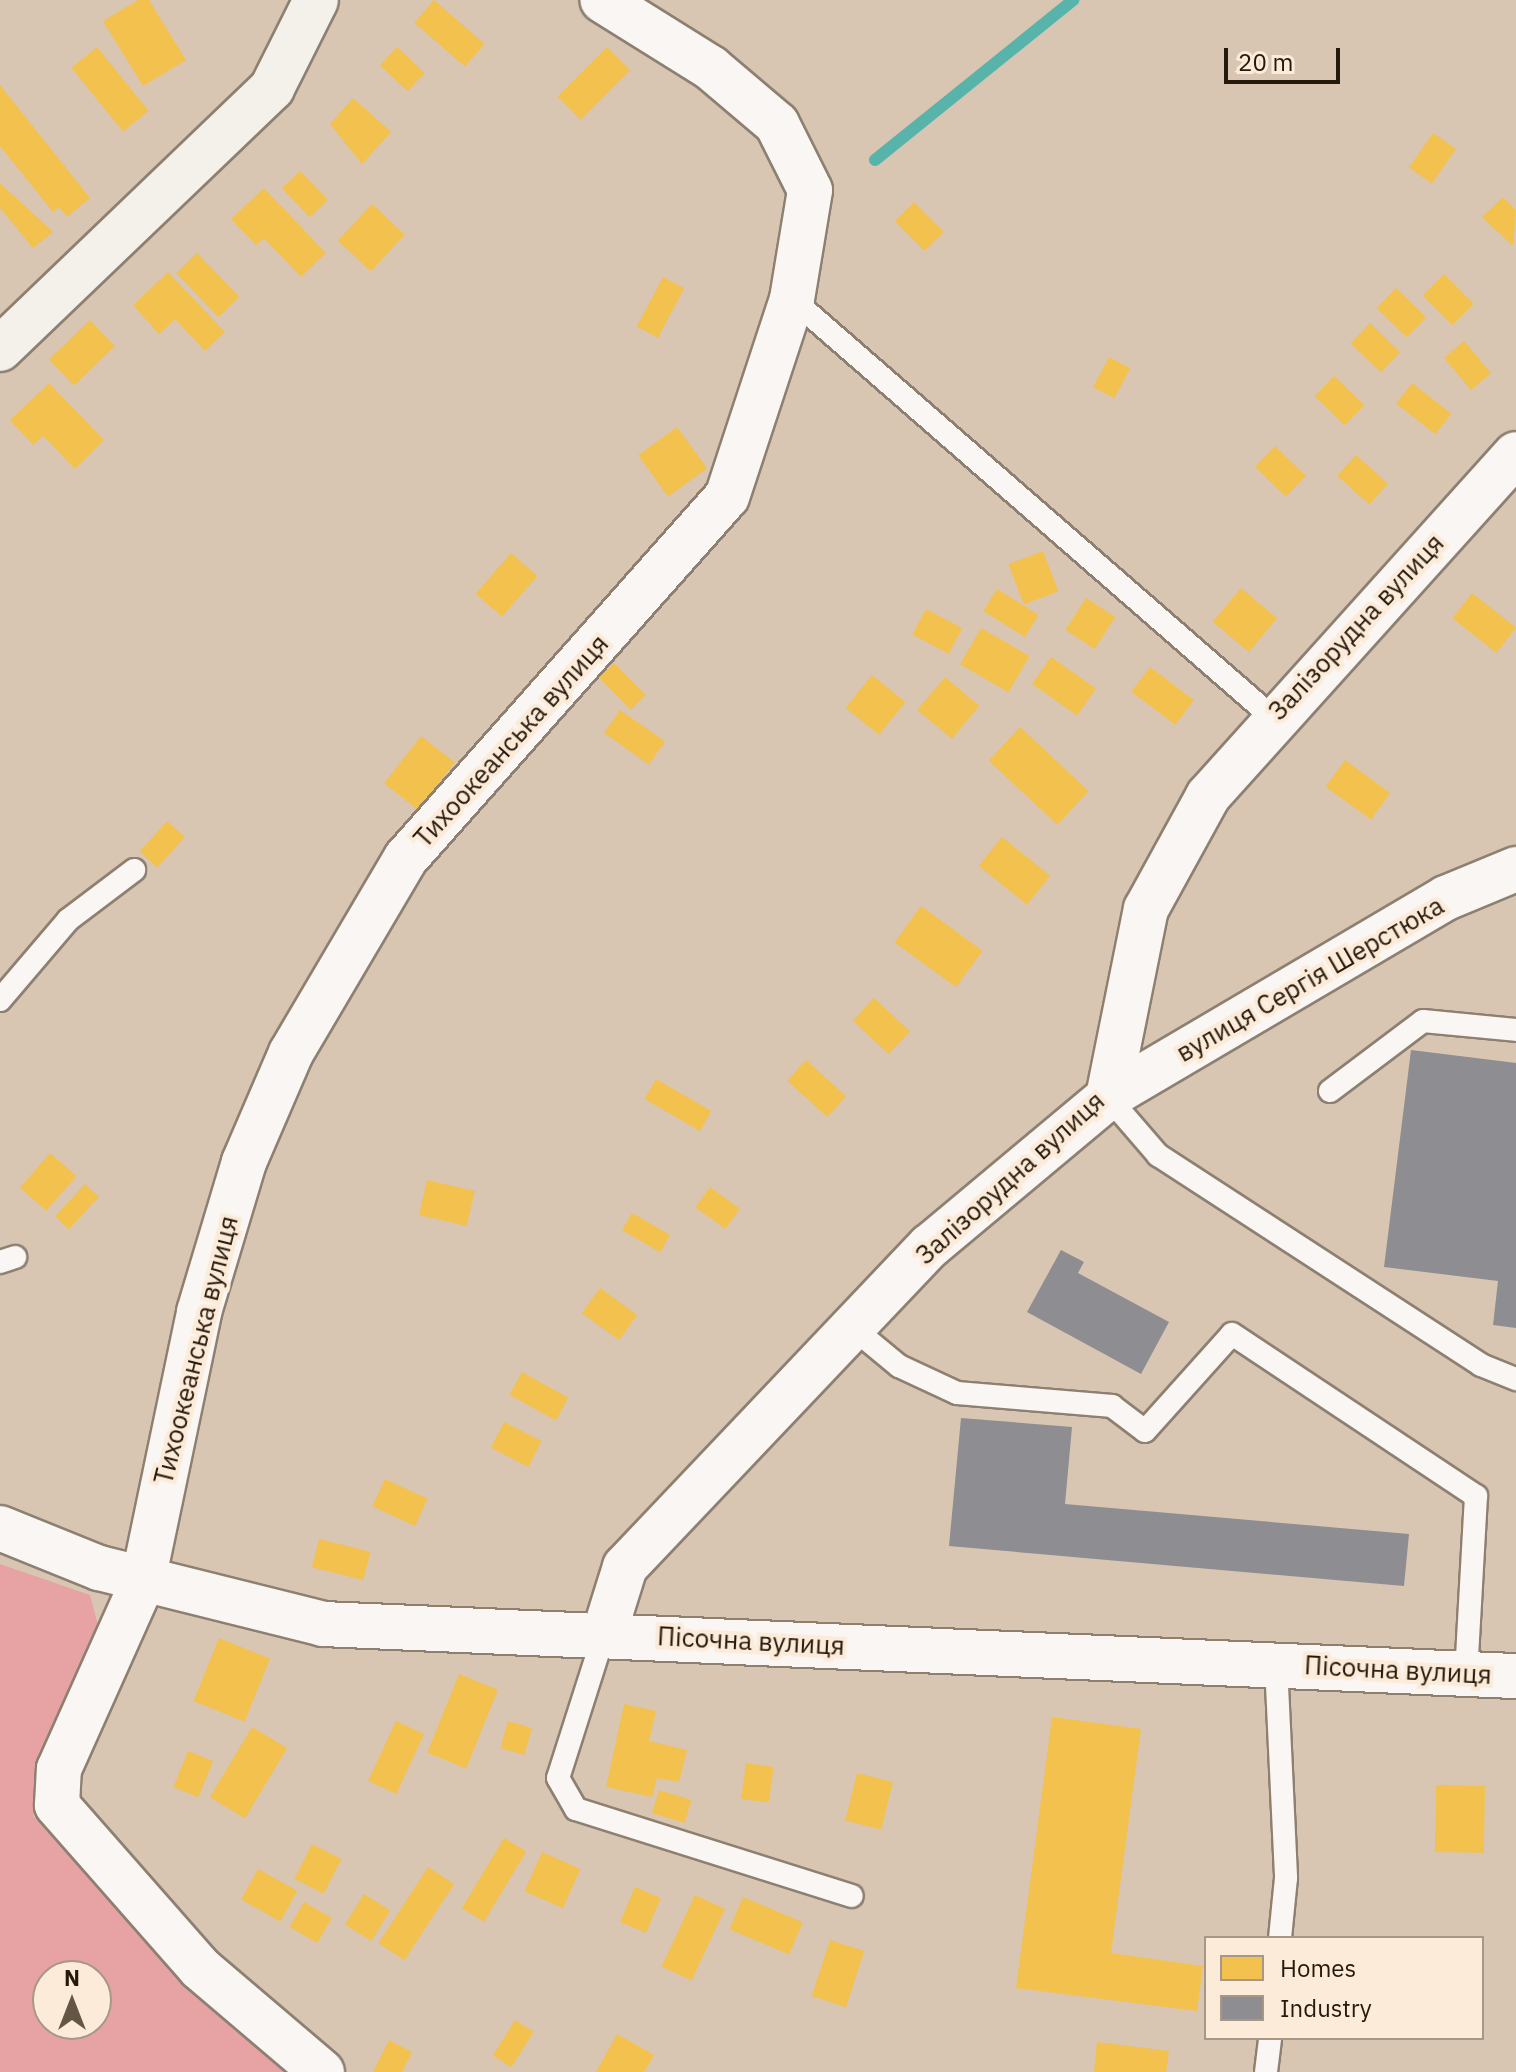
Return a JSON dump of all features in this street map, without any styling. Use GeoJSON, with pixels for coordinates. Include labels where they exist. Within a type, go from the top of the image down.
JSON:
{"type":"FeatureCollection","features":[{"type":"Feature","properties":{"kind":"street"},"geometry":{"type":"LineString","coordinates":[[0,349],[272,88],[316,0]]}},
{"type":"Feature","properties":{"kind":"street","name":"Тихоокеанська вулиця"},"geometry":{"type":"LineString","coordinates":[[322,2072],[200,1968],[57,1805],[59,1769],[143,1581],[199,1312],[244,1162],[291,1053],[406,858],[727,497],[792,299],[810,190],[777,124],[711,68],[602,0]]}},
{"type":"Feature","properties":{"kind":"street","name":"Залізорудна вулиця"},"geometry":{"type":"LineString","coordinates":[[604,1634],[625,1567],[930,1246],[1108,1097],[1146,909],[1208,796],[1272,717],[1516,454]]}},
{"type":"Feature","properties":{"kind":"street","name":"вулиця Сергія Шерстюка"},"geometry":{"type":"LineString","coordinates":[[1108,1097],[1446,898],[1516,869]]}},
{"type":"Feature","properties":{"kind":"street","name":"Пісочна вулиця"},"geometry":{"type":"LineString","coordinates":[[2,1531],[143,1581],[323,1624],[1516,1676]]}},
{"type":"Feature","properties":{"kind":"lane"},"geometry":{"type":"LineString","coordinates":[[792,299],[1272,717]]}},
{"type":"Feature","properties":{"kind":"lane"},"geometry":{"type":"LineString","coordinates":[[0,1000],[68,920],[134,870]]}},
{"type":"Feature","properties":{"kind":"lane"},"geometry":{"type":"LineString","coordinates":[[1330,1091],[1423,1021],[1516,1030]]}},
{"type":"Feature","properties":{"kind":"lane"},"geometry":{"type":"LineString","coordinates":[[1108,1097],[1158,1155],[1481,1365],[1516,1379]]}},
{"type":"Feature","properties":{"kind":"lane"},"geometry":{"type":"LineString","coordinates":[[853,1328],[899,1366],[957,1393],[1112,1406],[1145,1431],[1232,1334],[1476,1496],[1466,1675]]}},
{"type":"Feature","properties":{"kind":"lane"},"geometry":{"type":"LineString","coordinates":[[604,1634],[558,1778],[576,1809],[852,1896]]}},
{"type":"Feature","properties":{"kind":"lane"},"geometry":{"type":"LineString","coordinates":[[1276,1664],[1286,1878],[1280,1936]]}},
{"type":"Feature","properties":{"kind":"lane"},"geometry":{"type":"LineString","coordinates":[[1266,2072],[1270,2040]]}},
{"type":"Feature","properties":{"kind":"shaded area"},"geometry":{"type":"Polygon","coordinates":[[[0,1564],[90,1595],[100,1633],[33,1816],[190,1988],[301,2072],[0,2072],[0,1564]]]}},
{"type":"Feature","properties":{"kind":"building: Homes"},"geometry":{"type":"Polygon","coordinates":[[[138,0],[149,0],[186,60],[143,86],[103,21],[138,0]]]}},
{"type":"Feature","properties":{"kind":"building: Homes"},"geometry":{"type":"Polygon","coordinates":[[[434,0],[485,44],[465,67],[414,23],[434,0]]]}},
{"type":"Feature","properties":{"kind":"building: Homes"},"geometry":{"type":"Polygon","coordinates":[[[97,47],[149,111],[123,131],[71,68],[97,47]]]}},
{"type":"Feature","properties":{"kind":"building: Homes"},"geometry":{"type":"Polygon","coordinates":[[[397,47],[425,73],[408,91],[380,65],[397,47]]]}},
{"type":"Feature","properties":{"kind":"building: Homes"},"geometry":{"type":"Polygon","coordinates":[[[607,47],[630,70],[581,120],[558,96],[607,47]]]}},
{"type":"Feature","properties":{"kind":"building: Homes"},"geometry":{"type":"Polygon","coordinates":[[[0,85],[90,198],[67,217],[59,207],[53,212],[0,146],[0,85]]]}},
{"type":"Feature","properties":{"kind":"building: Homes"},"geometry":{"type":"Polygon","coordinates":[[[353,98],[391,132],[362,164],[330,124],[353,98]]]}},
{"type":"Feature","properties":{"kind":"building: Homes"},"geometry":{"type":"Polygon","coordinates":[[[1433,133],[1456,149],[1432,183],[1409,167],[1433,133]]]}},
{"type":"Feature","properties":{"kind":"building: Homes"},"geometry":{"type":"Polygon","coordinates":[[[300,171],[328,200],[310,217],[282,188],[300,171]]]}},
{"type":"Feature","properties":{"kind":"building: Homes"},"geometry":{"type":"Polygon","coordinates":[[[0,183],[53,232],[33,248],[0,208],[0,183]]]}},
{"type":"Feature","properties":{"kind":"building: Homes"},"geometry":{"type":"Polygon","coordinates":[[[264,188],[326,253],[301,277],[264,238],[256,245],[231,219],[264,188]]]}},
{"type":"Feature","properties":{"kind":"building: Homes"},"geometry":{"type":"Polygon","coordinates":[[[1503,197],[1516,210],[1513,246],[1482,217],[1503,197]]]}},
{"type":"Feature","properties":{"kind":"building: Homes"},"geometry":{"type":"Polygon","coordinates":[[[914,202],[944,232],[925,251],[895,221],[914,202]]]}},
{"type":"Feature","properties":{"kind":"building: Homes"},"geometry":{"type":"Polygon","coordinates":[[[372,204],[405,235],[371,271],[338,241],[372,204]]]}},
{"type":"Feature","properties":{"kind":"building: Homes"},"geometry":{"type":"Polygon","coordinates":[[[197,253],[239,297],[219,317],[176,273],[197,253]]]}},
{"type":"Feature","properties":{"kind":"building: Homes"},"geometry":{"type":"Polygon","coordinates":[[[168,272],[225,332],[205,351],[175,319],[159,334],[133,305],[168,272]]]}},
{"type":"Feature","properties":{"kind":"building: Homes"},"geometry":{"type":"Polygon","coordinates":[[[1444,274],[1474,304],[1452,325],[1423,295],[1444,274]]]}},
{"type":"Feature","properties":{"kind":"building: Homes"},"geometry":{"type":"Polygon","coordinates":[[[663,277],[684,288],[658,338],[637,326],[663,277]]]}},
{"type":"Feature","properties":{"kind":"building: Homes"},"geometry":{"type":"Polygon","coordinates":[[[1396,288],[1426,317],[1407,337],[1377,308],[1396,288]]]}},
{"type":"Feature","properties":{"kind":"building: Homes"},"geometry":{"type":"Polygon","coordinates":[[[90,320],[115,346],[74,385],[49,360],[90,320]]]}},
{"type":"Feature","properties":{"kind":"building: Homes"},"geometry":{"type":"Polygon","coordinates":[[[1370,323],[1400,352],[1381,372],[1351,343],[1370,323]]]}},
{"type":"Feature","properties":{"kind":"building: Homes"},"geometry":{"type":"Polygon","coordinates":[[[1464,341],[1491,373],[1471,390],[1444,358],[1464,341]]]}},
{"type":"Feature","properties":{"kind":"building: Homes"},"geometry":{"type":"Polygon","coordinates":[[[1109,357],[1130,368],[1114,398],[1093,387],[1109,357]]]}},
{"type":"Feature","properties":{"kind":"building: Homes"},"geometry":{"type":"Polygon","coordinates":[[[1334,376],[1364,405],[1345,425],[1315,396],[1334,376]]]}},
{"type":"Feature","properties":{"kind":"building: Homes"},"geometry":{"type":"Polygon","coordinates":[[[49,383],[104,440],[75,469],[43,436],[33,445],[10,420],[49,383]]]}},
{"type":"Feature","properties":{"kind":"building: Homes"},"geometry":{"type":"Polygon","coordinates":[[[1412,383],[1451,414],[1435,434],[1396,403],[1412,383]]]}},
{"type":"Feature","properties":{"kind":"building: Homes"},"geometry":{"type":"Polygon","coordinates":[[[677,427],[707,468],[668,496],[638,455],[677,427]]]}},
{"type":"Feature","properties":{"kind":"building: Homes"},"geometry":{"type":"Polygon","coordinates":[[[1275,446],[1306,476],[1286,497],[1255,467],[1275,446]]]}},
{"type":"Feature","properties":{"kind":"building: Homes"},"geometry":{"type":"Polygon","coordinates":[[[1356,455],[1388,484],[1369,505],[1337,476],[1356,455]]]}},
{"type":"Feature","properties":{"kind":"building: Homes"},"geometry":{"type":"Polygon","coordinates":[[[1043,551],[1058,591],[1024,604],[1008,564],[1043,551]]]}},
{"type":"Feature","properties":{"kind":"building: Homes"},"geometry":{"type":"Polygon","coordinates":[[[511,553],[537,576],[502,617],[476,594],[511,553]]]}},
{"type":"Feature","properties":{"kind":"building: Homes"},"geometry":{"type":"Polygon","coordinates":[[[1241,588],[1277,618],[1249,652],[1213,622],[1241,588]]]}},
{"type":"Feature","properties":{"kind":"building: Homes"},"geometry":{"type":"Polygon","coordinates":[[[997,589],[1039,615],[1025,637],[983,611],[997,589]]]}},
{"type":"Feature","properties":{"kind":"building: Homes"},"geometry":{"type":"Polygon","coordinates":[[[1472,593],[1516,627],[1496,653],[1452,618],[1472,593]]]}},
{"type":"Feature","properties":{"kind":"building: Homes"},"geometry":{"type":"Polygon","coordinates":[[[1086,598],[1115,617],[1095,649],[1065,630],[1086,598]]]}},
{"type":"Feature","properties":{"kind":"building: Homes"},"geometry":{"type":"Polygon","coordinates":[[[926,609],[962,628],[949,654],[912,635],[926,609]]]}},
{"type":"Feature","properties":{"kind":"building: Homes"},"geometry":{"type":"Polygon","coordinates":[[[981,628],[1029,656],[1008,692],[960,664],[981,628]]]}},
{"type":"Feature","properties":{"kind":"building: Homes"},"geometry":{"type":"Polygon","coordinates":[[[1051,657],[1096,689],[1077,716],[1032,684],[1051,657]]]}},
{"type":"Feature","properties":{"kind":"building: Homes"},"geometry":{"type":"Polygon","coordinates":[[[614,663],[646,695],[631,710],[599,678],[614,663]]]}},
{"type":"Feature","properties":{"kind":"building: Homes"},"geometry":{"type":"Polygon","coordinates":[[[1150,667],[1194,700],[1175,725],[1131,692],[1150,667]]]}},
{"type":"Feature","properties":{"kind":"building: Homes"},"geometry":{"type":"Polygon","coordinates":[[[872,675],[905,702],[879,735],[846,708],[872,675]]]}},
{"type":"Feature","properties":{"kind":"building: Homes"},"geometry":{"type":"Polygon","coordinates":[[[945,677],[979,706],[952,739],[917,710],[945,677]]]}},
{"type":"Feature","properties":{"kind":"building: Homes"},"geometry":{"type":"Polygon","coordinates":[[[620,710],[665,742],[649,764],[604,733],[620,710]]]}},
{"type":"Feature","properties":{"kind":"building: Homes"},"geometry":{"type":"Polygon","coordinates":[[[1020,727],[1089,791],[1057,825],[989,761],[1020,727]]]}},
{"type":"Feature","properties":{"kind":"building: Homes"},"geometry":{"type":"Polygon","coordinates":[[[421,736],[455,762],[418,810],[384,783],[421,736]]]}},
{"type":"Feature","properties":{"kind":"building: Homes"},"geometry":{"type":"Polygon","coordinates":[[[1345,760],[1390,793],[1371,820],[1326,787],[1345,760]]]}},
{"type":"Feature","properties":{"kind":"building: Homes"},"geometry":{"type":"Polygon","coordinates":[[[167,821],[185,837],[157,868],[140,851],[167,821]]]}},
{"type":"Feature","properties":{"kind":"building: Homes"},"geometry":{"type":"Polygon","coordinates":[[[1002,837],[1050,876],[1027,905],[979,866],[1002,837]]]}},
{"type":"Feature","properties":{"kind":"building: Homes"},"geometry":{"type":"Polygon","coordinates":[[[921,906],[982,951],[956,987],[895,942],[921,906]]]}},
{"type":"Feature","properties":{"kind":"building: Homes"},"geometry":{"type":"Polygon","coordinates":[[[874,998],[910,1031],[889,1054],[853,1021],[874,998]]]}},
{"type":"Feature","properties":{"kind":"building: Homes"},"geometry":{"type":"Polygon","coordinates":[[[806,1060],[846,1096],[827,1117],[787,1081],[806,1060]]]}},
{"type":"Feature","properties":{"kind":"building: Homes"},"geometry":{"type":"Polygon","coordinates":[[[656,1079],[711,1111],[700,1131],[644,1099],[656,1079]]]}},
{"type":"Feature","properties":{"kind":"building: Homes"},"geometry":{"type":"Polygon","coordinates":[[[50,1153],[76,1176],[46,1211],[20,1188],[50,1153]]]}},
{"type":"Feature","properties":{"kind":"building: Homes"},"geometry":{"type":"Polygon","coordinates":[[[427,1180],[475,1191],[467,1226],[419,1215],[427,1180]]]}},
{"type":"Feature","properties":{"kind":"building: Homes"},"geometry":{"type":"Polygon","coordinates":[[[85,1184],[99,1197],[69,1229],[55,1216],[85,1184]]]}},
{"type":"Feature","properties":{"kind":"building: Homes"},"geometry":{"type":"Polygon","coordinates":[[[710,1187],[740,1209],[725,1229],[695,1207],[710,1187]]]}},
{"type":"Feature","properties":{"kind":"building: Homes"},"geometry":{"type":"Polygon","coordinates":[[[632,1213],[670,1235],[660,1252],[622,1230],[632,1213]]]}},
{"type":"Feature","properties":{"kind":"building: Homes"},"geometry":{"type":"Polygon","coordinates":[[[600,1288],[637,1315],[619,1340],[582,1313],[600,1288]]]}},
{"type":"Feature","properties":{"kind":"building: Homes"},"geometry":{"type":"Polygon","coordinates":[[[522,1372],[568,1398],[556,1420],[509,1395],[522,1372]]]}},
{"type":"Feature","properties":{"kind":"building: Homes"},"geometry":{"type":"Polygon","coordinates":[[[504,1422],[541,1441],[528,1467],[491,1448],[504,1422]]]}},
{"type":"Feature","properties":{"kind":"building: Homes"},"geometry":{"type":"Polygon","coordinates":[[[385,1479],[428,1499],[415,1526],[372,1506],[385,1479]]]}},
{"type":"Feature","properties":{"kind":"building: Homes"},"geometry":{"type":"Polygon","coordinates":[[[319,1539],[370,1552],[363,1580],[312,1567],[319,1539]]]}},
{"type":"Feature","properties":{"kind":"building: Homes"},"geometry":{"type":"Polygon","coordinates":[[[219,1638],[270,1659],[245,1722],[194,1701],[219,1638]]]}},
{"type":"Feature","properties":{"kind":"building: Homes"},"geometry":{"type":"Polygon","coordinates":[[[459,1674],[498,1690],[466,1769],[427,1753],[459,1674]]]}},
{"type":"Feature","properties":{"kind":"building: Homes"},"geometry":{"type":"Polygon","coordinates":[[[624,1704],[656,1711],[649,1741],[687,1750],[679,1782],[657,1778],[652,1797],[606,1787],[624,1704]]]}},
{"type":"Feature","properties":{"kind":"building: Homes"},"geometry":{"type":"Polygon","coordinates":[[[1052,1717],[1141,1729],[1111,1953],[1203,1966],[1197,2011],[1016,1988],[1052,1717]]]}},
{"type":"Feature","properties":{"kind":"building: Homes"},"geometry":{"type":"Polygon","coordinates":[[[396,1721],[424,1734],[396,1794],[368,1781],[396,1721]]]}},
{"type":"Feature","properties":{"kind":"building: Homes"},"geometry":{"type":"Polygon","coordinates":[[[508,1721],[532,1728],[524,1755],[500,1748],[508,1721]]]}},
{"type":"Feature","properties":{"kind":"building: Homes"},"geometry":{"type":"Polygon","coordinates":[[[252,1727],[287,1748],[245,1818],[210,1797],[252,1727]]]}},
{"type":"Feature","properties":{"kind":"building: Homes"},"geometry":{"type":"Polygon","coordinates":[[[188,1751],[213,1761],[198,1797],[173,1787],[188,1751]]]}},
{"type":"Feature","properties":{"kind":"building: Homes"},"geometry":{"type":"Polygon","coordinates":[[[746,1763],[774,1767],[769,1803],[741,1799],[746,1763]]]}},
{"type":"Feature","properties":{"kind":"building: Homes"},"geometry":{"type":"Polygon","coordinates":[[[857,1773],[893,1782],[881,1829],[845,1821],[857,1773]]]}},
{"type":"Feature","properties":{"kind":"building: Homes"},"geometry":{"type":"Polygon","coordinates":[[[1436,1785],[1485,1786],[1484,1853],[1435,1852],[1436,1785]]]}},
{"type":"Feature","properties":{"kind":"building: Homes"},"geometry":{"type":"Polygon","coordinates":[[[659,1790],[692,1800],[684,1823],[652,1813],[659,1790]]]}},
{"type":"Feature","properties":{"kind":"building: Homes"},"geometry":{"type":"Polygon","coordinates":[[[504,1838],[526,1851],[484,1922],[462,1908],[504,1838]]]}},
{"type":"Feature","properties":{"kind":"building: Homes"},"geometry":{"type":"Polygon","coordinates":[[[312,1844],[341,1859],[324,1894],[294,1879],[312,1844]]]}},
{"type":"Feature","properties":{"kind":"building: Homes"},"geometry":{"type":"Polygon","coordinates":[[[542,1852],[580,1869],[563,1908],[525,1891],[542,1852]]]}},
{"type":"Feature","properties":{"kind":"building: Homes"},"geometry":{"type":"Polygon","coordinates":[[[428,1867],[454,1884],[404,1960],[378,1943],[428,1867]]]}},
{"type":"Feature","properties":{"kind":"building: Homes"},"geometry":{"type":"Polygon","coordinates":[[[258,1869],[297,1891],[280,1921],[241,1900],[258,1869]]]}},
{"type":"Feature","properties":{"kind":"building: Homes"},"geometry":{"type":"Polygon","coordinates":[[[635,1887],[661,1898],[646,1933],[620,1922],[635,1887]]]}},
{"type":"Feature","properties":{"kind":"building: Homes"},"geometry":{"type":"Polygon","coordinates":[[[364,1894],[390,1910],[371,1941],[345,1925],[364,1894]]]}},
{"type":"Feature","properties":{"kind":"building: Homes"},"geometry":{"type":"Polygon","coordinates":[[[695,1895],[725,1909],[692,1981],[662,1967],[695,1895]]]}},
{"type":"Feature","properties":{"kind":"building: Homes"},"geometry":{"type":"Polygon","coordinates":[[[743,1897],[803,1922],[789,1955],[729,1929],[743,1897]]]}},
{"type":"Feature","properties":{"kind":"building: Homes"},"geometry":{"type":"Polygon","coordinates":[[[304,1902],[332,1918],[317,1943],[290,1927],[304,1902]]]}},
{"type":"Feature","properties":{"kind":"building: Homes"},"geometry":{"type":"Polygon","coordinates":[[[830,1940],[864,1951],[846,2007],[812,1996],[830,1940]]]}},
{"type":"Feature","properties":{"kind":"building: Homes"},"geometry":{"type":"Polygon","coordinates":[[[515,2020],[534,2032],[511,2067],[493,2056],[515,2020]]]}},
{"type":"Feature","properties":{"kind":"building: Homes"},"geometry":{"type":"Polygon","coordinates":[[[617,2034],[654,2055],[644,2072],[596,2072],[617,2034]]]}},
{"type":"Feature","properties":{"kind":"building: Homes"},"geometry":{"type":"Polygon","coordinates":[[[389,2040],[412,2052],[402,2072],[373,2072],[389,2040]]]}},
{"type":"Feature","properties":{"kind":"building: Homes"},"geometry":{"type":"Polygon","coordinates":[[[1097,2042],[1169,2051],[1166,2072],[1094,2072],[1097,2042]]]}},
{"type":"Feature","properties":{"kind":"building: Industry"},"geometry":{"type":"Polygon","coordinates":[[[1411,1050],[1516,1063],[1516,1328],[1493,1325],[1498,1281],[1384,1267],[1411,1050]]]}},
{"type":"Feature","properties":{"kind":"building: Industry"},"geometry":{"type":"Polygon","coordinates":[[[1061,1250],[1084,1262],[1078,1273],[1169,1322],[1141,1374],[1027,1312],[1061,1250]]]}},
{"type":"Feature","properties":{"kind":"building: Industry"},"geometry":{"type":"Polygon","coordinates":[[[961,1418],[1072,1427],[1065,1504],[1409,1534],[1404,1586],[949,1546],[961,1418]]]}},
{"type":"Feature","properties":{"kind":"waterway"},"geometry":{"type":"LineString","coordinates":[[875,160],[1073,0]]}}]}
